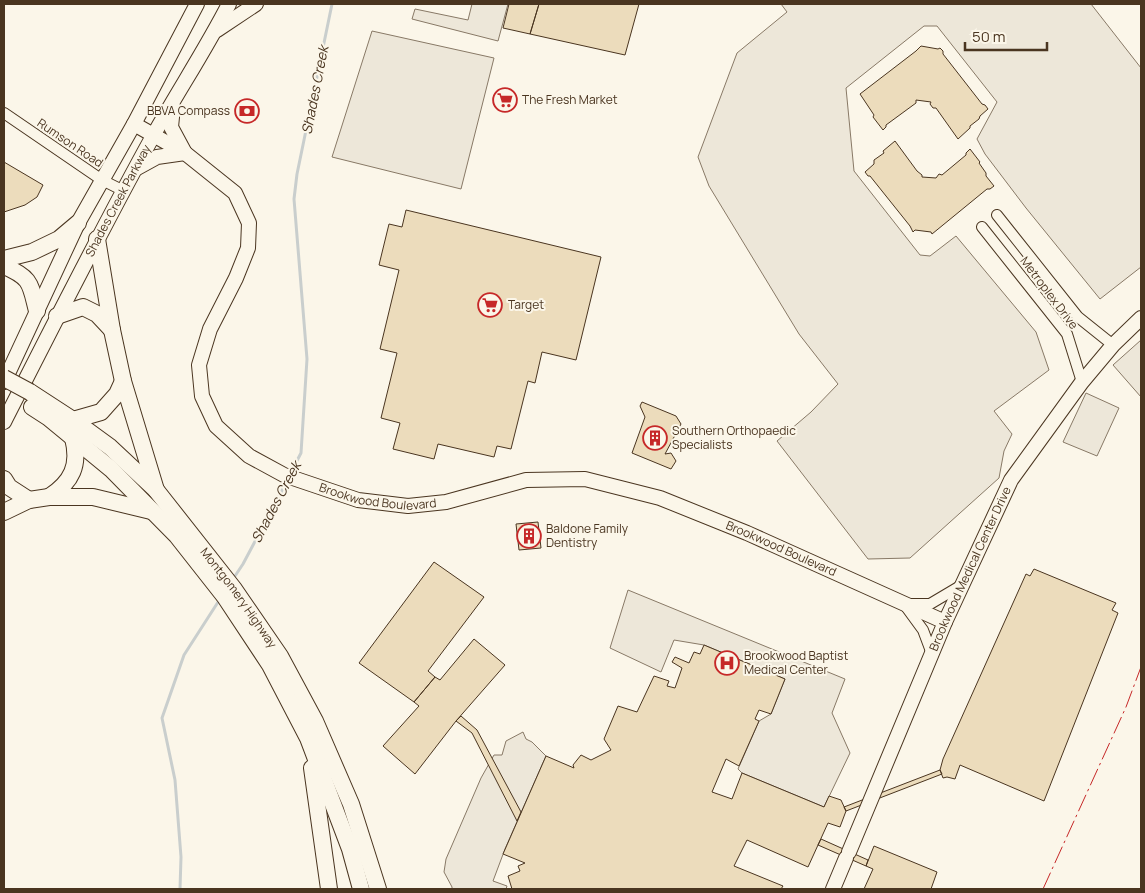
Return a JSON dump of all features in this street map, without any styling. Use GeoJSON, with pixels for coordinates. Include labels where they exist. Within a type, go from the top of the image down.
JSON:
{"type":"FeatureCollection","features":[{"type":"Feature","properties":{"kind":"main road"},"geometry":{"type":"LineString","coordinates":[[4,259],[32,252],[59,239],[78,223]]}},
{"type":"Feature","properties":{"kind":"main road"},"geometry":{"type":"LineString","coordinates":[[97,239],[112,330],[123,381],[156,490]]}},
{"type":"Feature","properties":{"kind":"main road"},"geometry":{"type":"LineString","coordinates":[[4,266],[29,281],[37,312]]}},
{"type":"Feature","properties":{"kind":"main road"},"geometry":{"type":"LineString","coordinates":[[57,316],[84,307],[97,314],[112,330]]}},
{"type":"Feature","properties":{"kind":"main road","name":"Montgomery Highway"},"geometry":{"type":"LineString","coordinates":[[4,378],[18,397],[49,418],[112,469],[151,511],[182,532]]}},
{"type":"Feature","properties":{"kind":"main road"},"geometry":{"type":"LineString","coordinates":[[73,420],[101,412],[117,394],[123,381]]}},
{"type":"Feature","properties":{"kind":"main road","name":"Montgomery Highway"},"geometry":{"type":"LineString","coordinates":[[18,397],[73,420],[110,447],[156,490],[182,532],[234,589],[275,661],[315,721],[347,795],[378,889]]}},
{"type":"Feature","properties":{"kind":"main road"},"geometry":{"type":"LineString","coordinates":[[49,497],[63,485],[74,469],[76,452],[73,438]]}},
{"type":"Feature","properties":{"kind":"main road"},"geometry":{"type":"LineString","coordinates":[[4,478],[9,487],[29,500]]}},
{"type":"Feature","properties":{"kind":"main road"},"geometry":{"type":"LineString","coordinates":[[4,512],[29,500],[49,497],[94,497],[151,511]]}},
{"type":"Feature","properties":{"kind":"main road","name":"Montgomery Highway"},"geometry":{"type":"LineString","coordinates":[[275,661],[308,738],[350,849],[360,889]]}},
{"type":"Feature","properties":{"kind":"main road"},"geometry":{"type":"LineString","coordinates":[[308,738],[329,889]]}},
{"type":"Feature","properties":{"kind":"street","name":"Shades Creek Parkway"},"geometry":{"type":"LineString","coordinates":[[4,382],[78,223],[134,124],[198,4]]}},
{"type":"Feature","properties":{"kind":"street","name":"Shades Creek Parkway"},"geometry":{"type":"LineString","coordinates":[[4,422],[97,239],[229,4]]}},
{"type":"Feature","properties":{"kind":"street"},"geometry":{"type":"LineString","coordinates":[[214,32],[256,4]]}},
{"type":"Feature","properties":{"kind":"street"},"geometry":{"type":"LineString","coordinates":[[136,169],[157,157],[185,154],[171,127],[174,101]]}},
{"type":"Feature","properties":{"kind":"street","name":"Rumson Road"},"geometry":{"type":"LineString","coordinates":[[4,113],[102,180],[124,191]]}},
{"type":"Feature","properties":{"kind":"street","name":"Brookwood Boulevard"},"geometry":{"type":"LineString","coordinates":[[134,124],[185,154],[235,193],[249,224],[248,248],[236,278],[210,329],[199,365],[202,396],[216,426],[249,456],[288,476],[326,490],[358,500],[408,506],[446,502],[526,480],[585,478],[660,498],[747,533],[945,622]]}},
{"type":"Feature","properties":{"kind":"street","name":"Metroplex Drive"},"geometry":{"type":"LineString","coordinates":[[998,215],[1078,317],[1113,345]]}},
{"type":"Feature","properties":{"kind":"street","name":"Metroplex Drive"},"geometry":{"type":"LineString","coordinates":[[982,227],[1067,334],[1082,382]]}},
{"type":"Feature","properties":{"kind":"street","name":"Brookwood Medical Center Drive"},"geometry":{"type":"LineString","coordinates":[[833,889],[945,622],[1012,480],[1082,382],[1113,345],[1141,318]]}},
{"type":"Feature","properties":{"kind":"street","name":"Brookwood Boulevard"},"geometry":{"type":"LineString","coordinates":[[903,603],[930,604],[963,584]]}},
{"type":"Feature","properties":{"kind":"street","name":"Brookwood Boulevard"},"geometry":{"type":"LineString","coordinates":[[903,603],[923,630],[932,654]]}},
{"type":"Feature","properties":{"kind":"shaded area"},"geometry":{"type":"Polygon","coordinates":[[[472,4],[508,4],[498,41],[412,19],[415,9],[468,20],[472,4]]]}},
{"type":"Feature","properties":{"kind":"shaded area"},"geometry":{"type":"Polygon","coordinates":[[[781,4],[1091,4],[1141,68],[1141,267],[1100,299],[985,154],[977,139],[997,102],[937,26],[924,26],[846,88],[854,171],[920,255],[930,256],[956,236],[1036,332],[1049,370],[994,411],[1012,434],[1004,451],[999,478],[910,558],[868,559],[777,441],[811,412],[838,384],[799,334],[709,186],[698,157],[737,53],[787,12],[781,4]]]}},
{"type":"Feature","properties":{"kind":"shaded area"},"geometry":{"type":"Polygon","coordinates":[[[372,31],[494,58],[461,189],[332,157],[372,31]]]}},
{"type":"Feature","properties":{"kind":"shaded area"},"geometry":{"type":"Polygon","coordinates":[[[1141,340],[1141,397],[1113,365],[1141,340]]]}},
{"type":"Feature","properties":{"kind":"shaded area"},"geometry":{"type":"Polygon","coordinates":[[[1086,393],[1119,408],[1097,456],[1063,442],[1086,393]]]}},
{"type":"Feature","properties":{"kind":"shaded area"},"geometry":{"type":"Polygon","coordinates":[[[628,590],[845,679],[832,713],[850,753],[824,807],[742,773],[738,769],[759,721],[771,714],[785,679],[704,645],[674,640],[661,672],[610,648],[628,590]]]}},
{"type":"Feature","properties":{"kind":"shaded area"},"geometry":{"type":"Polygon","coordinates":[[[523,732],[526,739],[532,742],[546,756],[493,881],[507,886],[506,889],[452,889],[444,872],[446,859],[481,778],[494,755],[502,755],[506,741],[523,732]]]}},
{"type":"Feature","properties":{"kind":"building"},"geometry":{"type":"Polygon","coordinates":[[[509,4],[539,4],[530,34],[503,28],[509,4]]]}},
{"type":"Feature","properties":{"kind":"building"},"geometry":{"type":"Polygon","coordinates":[[[539,4],[639,4],[625,55],[530,34],[539,4]]]}},
{"type":"Feature","properties":{"kind":"building"},"geometry":{"type":"Polygon","coordinates":[[[921,46],[940,48],[982,104],[988,109],[958,139],[936,108],[933,108],[930,104],[931,102],[916,100],[916,103],[886,125],[883,130],[860,94],[921,46]]]}},
{"type":"Feature","properties":{"kind":"building"},"geometry":{"type":"Polygon","coordinates":[[[895,141],[922,177],[936,178],[939,174],[942,175],[966,155],[970,149],[994,186],[987,189],[932,234],[931,232],[915,230],[913,232],[865,172],[874,164],[874,160],[884,153],[883,151],[895,141]]]}},
{"type":"Feature","properties":{"kind":"building"},"geometry":{"type":"Polygon","coordinates":[[[4,162],[43,185],[37,197],[25,205],[4,212],[4,162]]]}},
{"type":"Feature","properties":{"kind":"building","name":"Target"},"geometry":{"type":"Polygon","coordinates":[[[406,210],[601,257],[576,360],[542,352],[535,383],[528,381],[511,449],[497,446],[494,457],[438,444],[434,459],[393,449],[400,423],[381,418],[397,353],[380,349],[399,270],[379,265],[389,224],[402,227],[406,210]]]}},
{"type":"Feature","properties":{"kind":"building","name":"Southern Orthopaedic Specialists"},"geometry":{"type":"Polygon","coordinates":[[[642,402],[676,416],[681,424],[665,454],[671,453],[676,461],[671,469],[632,453],[645,417],[640,406],[642,402]]]}},
{"type":"Feature","properties":{"kind":"building","name":"Baldone Family Dentistry"},"geometry":{"type":"Polygon","coordinates":[[[538,522],[541,548],[519,550],[516,524],[538,522]]]}},
{"type":"Feature","properties":{"kind":"building"},"geometry":{"type":"Polygon","coordinates":[[[434,562],[484,597],[428,671],[435,677],[414,702],[359,663],[434,562]]]}},
{"type":"Feature","properties":{"kind":"building"},"geometry":{"type":"Polygon","coordinates":[[[1034,569],[1116,603],[1112,610],[1118,613],[1044,801],[960,765],[955,779],[943,778],[940,770],[943,759],[1026,574],[1030,576],[1034,569]]]}},
{"type":"Feature","properties":{"kind":"building"},"geometry":{"type":"Polygon","coordinates":[[[474,639],[505,665],[456,721],[415,774],[383,746],[419,706],[414,702],[435,677],[440,680],[474,639]]]}},
{"type":"Feature","properties":{"kind":"building"},"geometry":{"type":"Polygon","coordinates":[[[704,645],[785,679],[771,714],[759,710],[755,719],[759,721],[739,766],[726,759],[712,792],[732,799],[742,773],[824,807],[829,796],[841,800],[846,811],[840,827],[828,823],[808,867],[747,840],[734,866],[783,886],[781,889],[512,889],[508,876],[520,871],[518,866],[525,863],[503,854],[546,756],[574,768],[573,765],[581,755],[591,760],[611,750],[604,739],[618,706],[637,712],[654,676],[669,681],[667,686],[675,688],[682,668],[672,662],[675,657],[689,663],[694,652],[700,654],[704,645]]]}},
{"type":"Feature","properties":{"kind":"building"},"geometry":{"type":"Polygon","coordinates":[[[461,716],[477,730],[521,812],[517,821],[472,733],[456,721],[461,716]]]}},
{"type":"Feature","properties":{"kind":"building"},"geometry":{"type":"Polygon","coordinates":[[[940,770],[942,774],[846,811],[844,807],[940,770]]]}},
{"type":"Feature","properties":{"kind":"building"},"geometry":{"type":"Polygon","coordinates":[[[821,839],[868,860],[866,866],[818,845],[821,839]]]}},
{"type":"Feature","properties":{"kind":"building"},"geometry":{"type":"Polygon","coordinates":[[[874,846],[937,872],[931,889],[864,889],[873,869],[866,866],[874,846]]]}},
{"type":"Feature","properties":{"kind":"waterway","name":"Shades Creek"},"geometry":{"type":"LineString","coordinates":[[290,474],[301,453],[307,359],[294,199],[297,174],[332,4]]}},
{"type":"Feature","properties":{"kind":"waterway","name":"Shades Creek"},"geometry":{"type":"LineString","coordinates":[[233,579],[243,564],[288,479]]}},
{"type":"Feature","properties":{"kind":"waterway","name":"Shades Creek"},"geometry":{"type":"LineString","coordinates":[[180,889],[181,857],[175,780],[162,718],[184,655],[220,599]]}},
{"type":"Feature","properties":{"kind":"power"},"geometry":{"type":"LineString","coordinates":[[1043,889],[1126,707],[1141,667]]}},
{"type":"Feature","properties":{"kind":"place","name":"The Fresh Market"},"geometry":{"type":"Point","coordinates":[505,100]}},
{"type":"Feature","properties":{"kind":"place","name":"BBVA Compass"},"geometry":{"type":"Point","coordinates":[247,111]}},
{"type":"Feature","properties":{"kind":"place","name":"Target"},"geometry":{"type":"Point","coordinates":[490,305]}},
{"type":"Feature","properties":{"kind":"place","name":"Southern Orthopaedic Specialists"},"geometry":{"type":"Point","coordinates":[655,438]}},
{"type":"Feature","properties":{"kind":"place","name":"Baldone Family Dentistry"},"geometry":{"type":"Point","coordinates":[529,536]}},
{"type":"Feature","properties":{"kind":"place","name":"Brookwood Baptist Medical Center"},"geometry":{"type":"Point","coordinates":[727,663]}}]}
